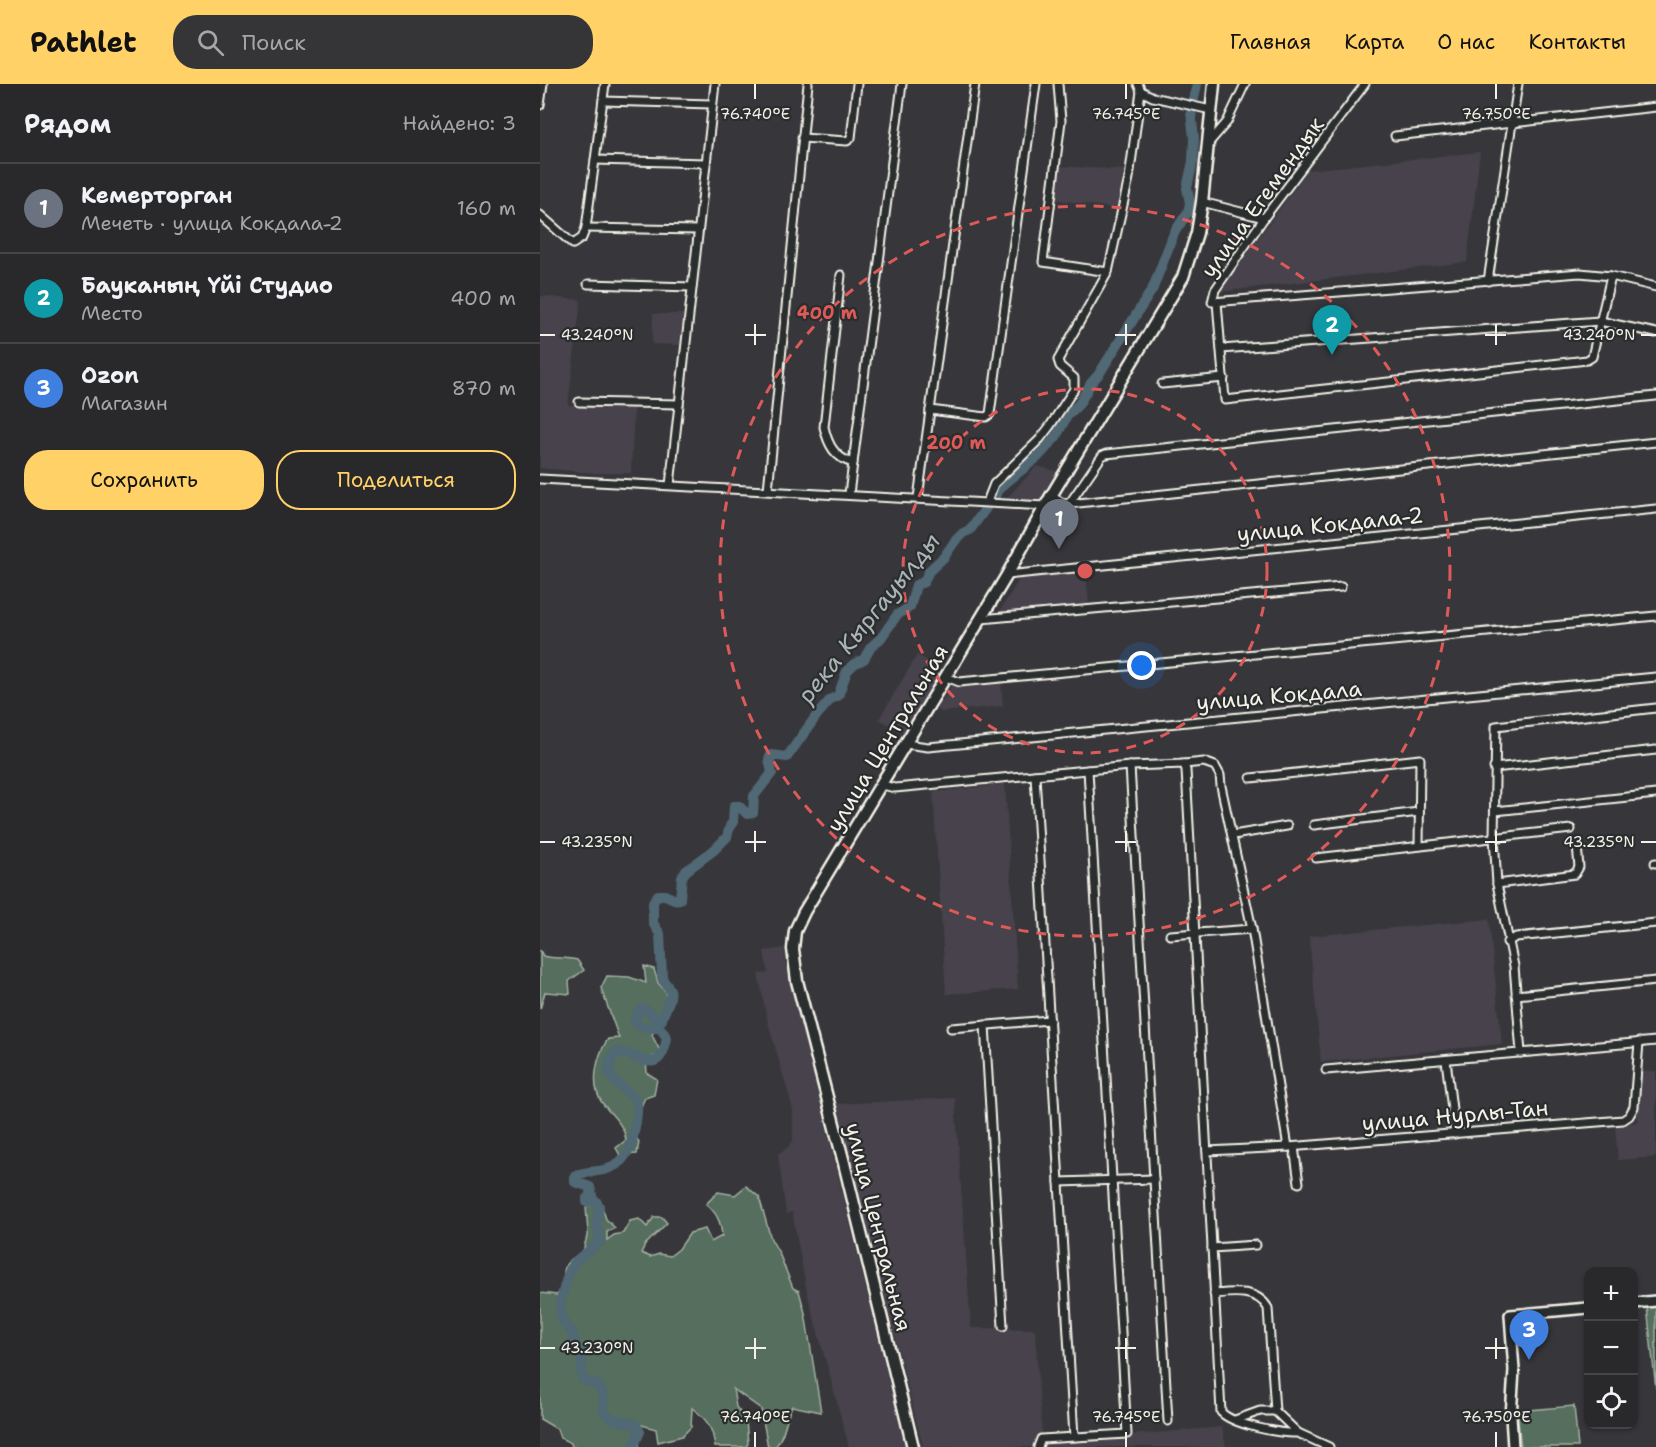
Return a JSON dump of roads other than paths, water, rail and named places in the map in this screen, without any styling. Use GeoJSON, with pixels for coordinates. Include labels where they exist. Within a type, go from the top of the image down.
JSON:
{"type":"FeatureCollection","features":[{"type":"Feature","properties":{"kind":"main road","name":"улица Центральная"},"geometry":{"type":"LineString","coordinates":[[913,1447],[797,981],[793,949],[795,932],[804,912],[1007,576],[1048,501],[1183,277],[1197,233],[1202,202],[1208,144],[1205,109],[1214,84]]}},
{"type":"Feature","properties":{"kind":"street"},"geometry":{"type":"LineString","coordinates":[[540,105],[543,84]]}},
{"type":"Feature","properties":{"kind":"street"},"geometry":{"type":"LineString","coordinates":[[540,215],[573,244],[582,238],[586,228],[605,84]]}},
{"type":"Feature","properties":{"kind":"street"},"geometry":{"type":"LineString","coordinates":[[670,485],[715,84]]}},
{"type":"Feature","properties":{"kind":"street"},"geometry":{"type":"LineString","coordinates":[[768,490],[808,84]]}},
{"type":"Feature","properties":{"kind":"street"},"geometry":{"type":"LineString","coordinates":[[802,138],[847,141],[851,138],[858,84]]}},
{"type":"Feature","properties":{"kind":"street"},"geometry":{"type":"LineString","coordinates":[[849,494],[902,84]]}},
{"type":"Feature","properties":{"kind":"street"},"geometry":{"type":"LineString","coordinates":[[918,498],[975,84]]}},
{"type":"Feature","properties":{"kind":"street"},"geometry":{"type":"LineString","coordinates":[[930,410],[986,417],[990,414],[1036,84]]}},
{"type":"Feature","properties":{"kind":"street"},"geometry":{"type":"LineString","coordinates":[[1058,84],[1061,121],[1043,262],[1108,272]]}},
{"type":"Feature","properties":{"kind":"street"},"geometry":{"type":"LineString","coordinates":[[1208,144],[1227,122],[1245,84]]}},
{"type":"Feature","properties":{"kind":"street","name":"улица Егемендык"},"geometry":{"type":"LineString","coordinates":[[1215,302],[1215,290],[1264,218],[1365,84]]}},
{"type":"Feature","properties":{"kind":"street"},"geometry":{"type":"LineString","coordinates":[[1488,281],[1518,84]]}},
{"type":"Feature","properties":{"kind":"street"},"geometry":{"type":"LineString","coordinates":[[987,501],[989,491],[994,484],[1040,439],[1074,389],[1074,378],[1060,366],[1058,360],[1108,272],[1130,178],[1139,88],[1153,97],[1205,109]]}},
{"type":"Feature","properties":{"kind":"street"},"geometry":{"type":"LineString","coordinates":[[603,101],[712,104]]}},
{"type":"Feature","properties":{"kind":"street"},"geometry":{"type":"LineString","coordinates":[[1395,136],[1656,107]]}},
{"type":"Feature","properties":{"kind":"street"},"geometry":{"type":"LineString","coordinates":[[595,160],[706,163]]}},
{"type":"Feature","properties":{"kind":"street"},"geometry":{"type":"LineString","coordinates":[[1202,202],[1264,218]]}},
{"type":"Feature","properties":{"kind":"street"},"geometry":{"type":"LineString","coordinates":[[586,228],[699,230]]}},
{"type":"Feature","properties":{"kind":"street"},"geometry":{"type":"LineString","coordinates":[[1611,276],[1592,357],[1587,360],[1225,400],[1215,302],[1580,273],[1611,276],[1656,287]]}},
{"type":"Feature","properties":{"kind":"street"},"geometry":{"type":"LineString","coordinates":[[841,275],[824,427],[834,453],[843,460],[853,463]]}},
{"type":"Feature","properties":{"kind":"street"},"geometry":{"type":"LineString","coordinates":[[588,284],[692,287]]}},
{"type":"Feature","properties":{"kind":"street"},"geometry":{"type":"LineString","coordinates":[[1221,349],[1600,321],[1656,333]]}},
{"type":"Feature","properties":{"kind":"street"},"geometry":{"type":"LineString","coordinates":[[1162,384],[1224,378]]}},
{"type":"Feature","properties":{"kind":"street"},"geometry":{"type":"LineString","coordinates":[[1069,504],[1102,456],[1106,454],[1656,396]]}},
{"type":"Feature","properties":{"kind":"street"},"geometry":{"type":"LineString","coordinates":[[579,402],[679,404]]}},
{"type":"Feature","properties":{"kind":"street"},"geometry":{"type":"LineString","coordinates":[[540,479],[987,501],[1048,501],[1069,504],[1656,442]]}},
{"type":"Feature","properties":{"kind":"street","name":"улица Кокдала-2"},"geometry":{"type":"LineString","coordinates":[[1007,576],[1656,509]]}},
{"type":"Feature","properties":{"kind":"street"},"geometry":{"type":"LineString","coordinates":[[981,619],[1341,587]]}},
{"type":"Feature","properties":{"kind":"street"},"geometry":{"type":"LineString","coordinates":[[946,677],[959,682],[1656,616]]}},
{"type":"Feature","properties":{"kind":"street","name":"улица Кокдала"},"geometry":{"type":"LineString","coordinates":[[906,744],[940,746],[1656,677]]}},
{"type":"Feature","properties":{"kind":"street"},"geometry":{"type":"LineString","coordinates":[[1521,1053],[1514,966],[1507,942],[1497,884],[1494,837],[1496,726],[1656,708]]}},
{"type":"Feature","properties":{"kind":"street"},"geometry":{"type":"LineString","coordinates":[[1494,768],[1656,750]]}},
{"type":"Feature","properties":{"kind":"street"},"geometry":{"type":"LineString","coordinates":[[1251,777],[1420,759],[1419,846]]}},
{"type":"Feature","properties":{"kind":"street"},"geometry":{"type":"LineString","coordinates":[[882,785],[900,788],[1130,766],[1204,762],[1215,766],[1220,775],[1252,929],[1299,1183]]}},
{"type":"Feature","properties":{"kind":"street"},"geometry":{"type":"LineString","coordinates":[[1184,764],[1221,1412],[1224,1416],[1266,1429],[1298,1433],[1329,1447]]}},
{"type":"Feature","properties":{"kind":"street"},"geometry":{"type":"LineString","coordinates":[[1130,766],[1168,1421]]}},
{"type":"Feature","properties":{"kind":"street"},"geometry":{"type":"LineString","coordinates":[[1038,1447],[1041,1439],[1127,1434],[1088,770]]}},
{"type":"Feature","properties":{"kind":"street"},"geometry":{"type":"LineString","coordinates":[[1035,775],[1074,1437]]}},
{"type":"Feature","properties":{"kind":"street"},"geometry":{"type":"LineString","coordinates":[[1495,811],[1656,794]]}},
{"type":"Feature","properties":{"kind":"street"},"geometry":{"type":"LineString","coordinates":[[1314,825],[1419,812]]}},
{"type":"Feature","properties":{"kind":"street"},"geometry":{"type":"LineString","coordinates":[[1233,835],[1287,826]]}},
{"type":"Feature","properties":{"kind":"street"},"geometry":{"type":"LineString","coordinates":[[1316,858],[1571,829]]}},
{"type":"Feature","properties":{"kind":"street"},"geometry":{"type":"LineString","coordinates":[[1497,884],[1575,874],[1579,867],[1577,846]]}},
{"type":"Feature","properties":{"kind":"street"},"geometry":{"type":"LineString","coordinates":[[1507,942],[1516,937],[1656,922]]}},
{"type":"Feature","properties":{"kind":"street"},"geometry":{"type":"LineString","coordinates":[[1170,936],[1252,929]]}},
{"type":"Feature","properties":{"kind":"street"},"geometry":{"type":"LineString","coordinates":[[1516,994],[1656,981]]}},
{"type":"Feature","properties":{"kind":"street"},"geometry":{"type":"LineString","coordinates":[[951,1028],[1050,1020]]}},
{"type":"Feature","properties":{"kind":"street"},"geometry":{"type":"LineString","coordinates":[[985,1025],[1003,1326]]}},
{"type":"Feature","properties":{"kind":"street"},"geometry":{"type":"LineString","coordinates":[[1326,1070],[1656,1041]]}},
{"type":"Feature","properties":{"kind":"street","name":"улица Нурлы-Тан"},"geometry":{"type":"LineString","coordinates":[[1207,1151],[1291,1147],[1623,1120],[1629,1116],[1634,1107],[1639,1042]]}},
{"type":"Feature","properties":{"kind":"street"},"geometry":{"type":"LineString","coordinates":[[1446,1060],[1455,1134]]}},
{"type":"Feature","properties":{"kind":"street"},"geometry":{"type":"LineString","coordinates":[[1059,1182],[1154,1179]]}},
{"type":"Feature","properties":{"kind":"street"},"geometry":{"type":"LineString","coordinates":[[1212,1248],[1256,1245]]}},
{"type":"Feature","properties":{"kind":"street"},"geometry":{"type":"LineString","coordinates":[[1214,1294],[1256,1295],[1264,1300],[1268,1308],[1275,1411],[1298,1433]]}},
{"type":"Feature","properties":{"kind":"street"},"geometry":{"type":"LineString","coordinates":[[1638,1303],[1656,1301]]}},
{"type":"Feature","properties":{"kind":"street"},"geometry":{"type":"LineString","coordinates":[[1513,1447],[1511,1416],[1514,1370],[1510,1316],[1584,1308]]}},
{"type":"Feature","properties":{"kind":"street"},"geometry":{"type":"LineString","coordinates":[[1235,1420],[1260,1411],[1275,1411]]}},
{"type":"Feature","properties":{"kind":"waterway","name":"река Кыргауылды"},"geometry":{"type":"LineString","coordinates":[[995,497],[1003,485],[1039,456],[1056,437],[1067,416],[1079,404],[1153,288],[1174,233],[1188,212],[1190,203],[1187,188],[1193,161],[1194,138],[1191,112],[1197,84]]}},
{"type":"Feature","properties":{"kind":"waterway","name":"река Кыргауылды"},"geometry":{"type":"LineString","coordinates":[[633,1447],[640,1432],[638,1428],[608,1416],[604,1409],[603,1394],[598,1385],[583,1380],[582,1355],[575,1348],[572,1332],[563,1320],[560,1310],[564,1287],[572,1266],[600,1241],[597,1224],[599,1206],[596,1201],[587,1202],[587,1198],[592,1195],[590,1187],[575,1182],[575,1176],[606,1170],[618,1164],[629,1149],[634,1131],[636,1101],[611,1075],[610,1061],[616,1052],[653,1061],[659,1058],[667,1038],[661,1029],[643,1027],[635,1022],[641,1009],[647,1010],[657,1021],[662,1020],[671,993],[662,976],[660,934],[653,923],[653,902],[658,895],[680,899],[682,877],[686,871],[727,837],[733,822],[734,806],[739,806],[747,814],[753,813],[754,796],[772,773],[769,759],[771,755],[787,757],[817,715],[831,699],[838,696],[847,671],[864,659],[897,615],[910,607],[916,585],[924,582],[929,571],[944,557],[955,541],[970,530],[986,508]]}},
{"type":"Feature","properties":{"kind":"place","name":"Бауканың Үйі Студио"},"geometry":{"type":"Point","coordinates":[1332,355]}},
{"type":"Feature","properties":{"kind":"place","name":"Кемерторган"},"geometry":{"type":"Point","coordinates":[1059,549]}},
{"type":"Feature","properties":{"kind":"place","name":"Ozon"},"geometry":{"type":"Point","coordinates":[1529,1360]}}]}
